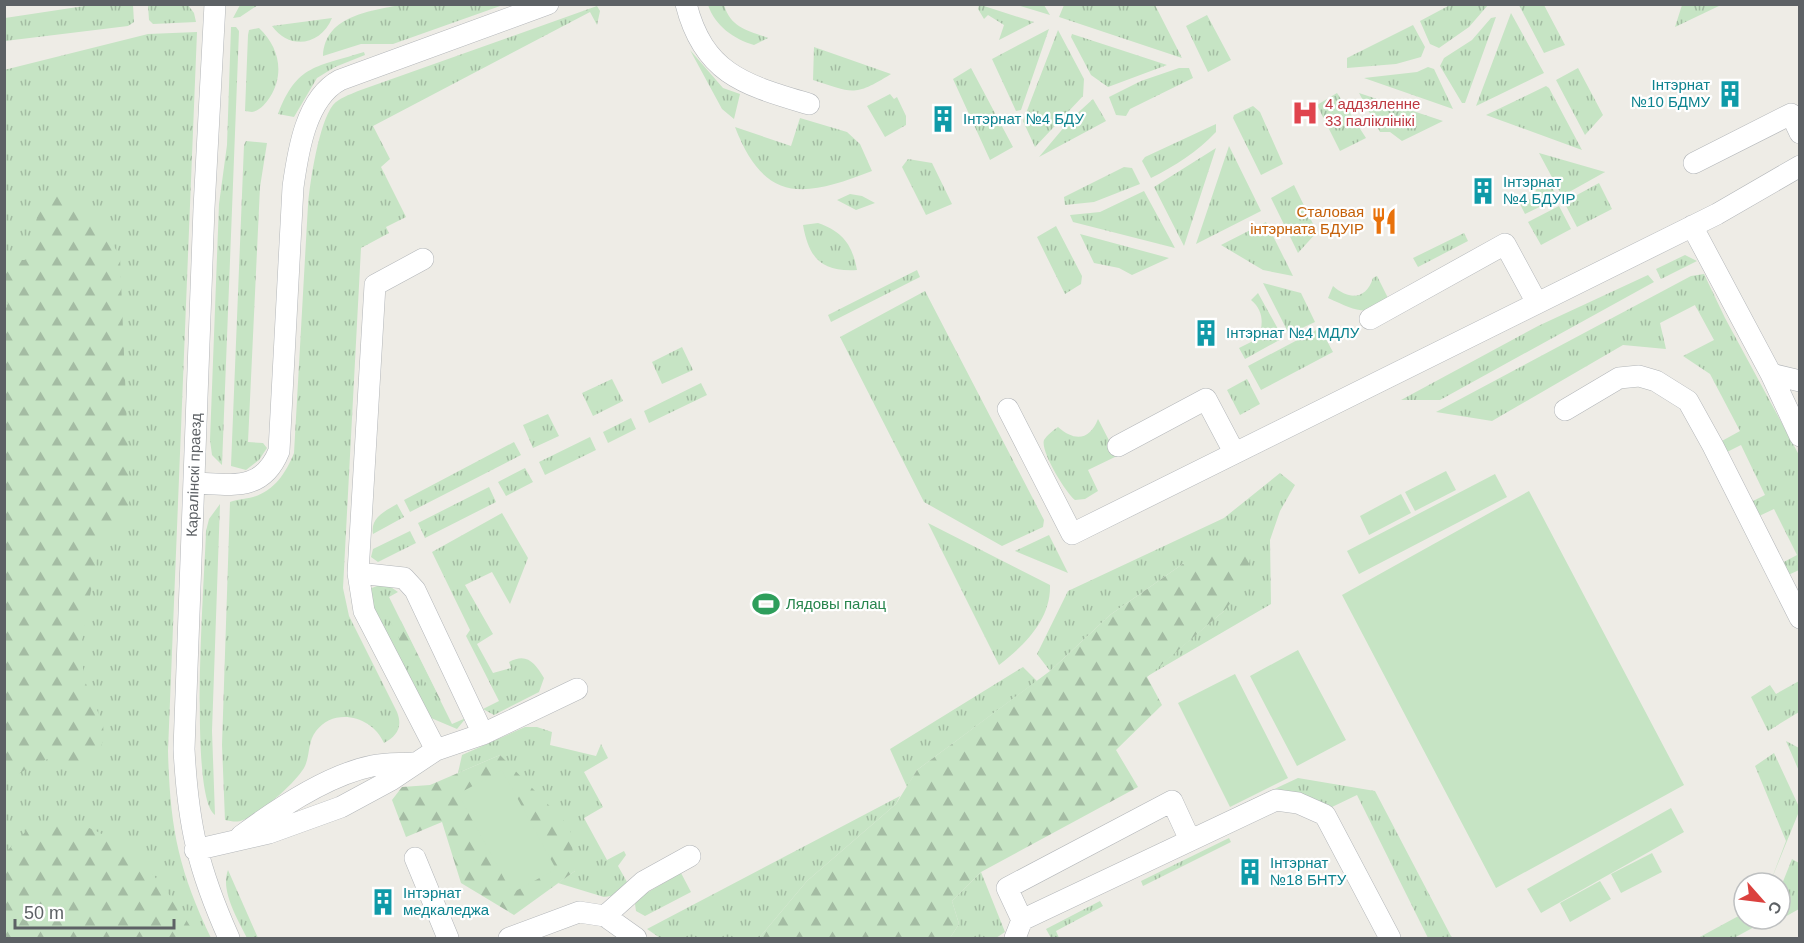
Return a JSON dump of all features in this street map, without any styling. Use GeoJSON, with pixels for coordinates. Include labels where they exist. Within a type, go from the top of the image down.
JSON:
{"type":"FeatureCollection","features":[{"type":"Feature","properties":{"kind":"street","name":"Каралінскі праезд"},"geometry":{"type":"LineString","coordinates":[[215,4],[184,749],[189,812],[195,850],[229,939]]}},
{"type":"Feature","properties":{"kind":"street"},"geometry":{"type":"LineString","coordinates":[[194,483],[249,483],[267,471],[279,452],[293,187],[302,144],[321,95],[340,80],[548,4]]}},
{"type":"Feature","properties":{"kind":"street"},"geometry":{"type":"LineString","coordinates":[[686,4],[692,29],[709,56],[727,74],[754,87],[809,104]]}},
{"type":"Feature","properties":{"kind":"street"},"geometry":{"type":"LineString","coordinates":[[1694,163],[1791,114],[1800,133]]}},
{"type":"Feature","properties":{"kind":"street"},"geometry":{"type":"LineString","coordinates":[[1008,409],[1072,534],[1234,452],[1363,392],[1734,206],[1800,166]]}},
{"type":"Feature","properties":{"kind":"street"},"geometry":{"type":"LineString","coordinates":[[1692,226],[1771,374],[1800,436]]}},
{"type":"Feature","properties":{"kind":"street"},"geometry":{"type":"LineString","coordinates":[[1370,319],[1506,244],[1537,303]]}},
{"type":"Feature","properties":{"kind":"street"},"geometry":{"type":"LineString","coordinates":[[423,259],[375,285],[358,573],[364,611],[436,750]]}},
{"type":"Feature","properties":{"kind":"street"},"geometry":{"type":"LineString","coordinates":[[1771,374],[1800,381]]}},
{"type":"Feature","properties":{"kind":"street"},"geometry":{"type":"LineString","coordinates":[[1565,410],[1619,378],[1639,376],[1656,381],[1688,401],[1800,618]]}},
{"type":"Feature","properties":{"kind":"street"},"geometry":{"type":"LineString","coordinates":[[1118,446],[1206,399],[1234,452]]}},
{"type":"Feature","properties":{"kind":"street"},"geometry":{"type":"LineString","coordinates":[[358,573],[404,578],[415,590],[483,734]]}},
{"type":"Feature","properties":{"kind":"street"},"geometry":{"type":"LineString","coordinates":[[195,850],[269,833],[341,807],[436,750],[483,734],[577,689]]}},
{"type":"Feature","properties":{"kind":"street"},"geometry":{"type":"LineString","coordinates":[[1190,840],[1173,801],[1006,888],[1018,930],[1190,840],[1276,800],[1298,803],[1326,815],[1390,939]]}},
{"type":"Feature","properties":{"kind":"street"},"geometry":{"type":"LineString","coordinates":[[605,916],[643,882],[690,855]]}},
{"type":"Feature","properties":{"kind":"street"},"geometry":{"type":"LineString","coordinates":[[416,858],[448,939]]}},
{"type":"Feature","properties":{"kind":"street"},"geometry":{"type":"LineString","coordinates":[[509,939],[579,912],[605,916],[636,939]]}},
{"type":"Feature","properties":{"kind":"green space"},"geometry":{"type":"Polygon","coordinates":[[[240,4],[258,5],[240,17],[233,18],[240,4]]]}},
{"type":"Feature","properties":{"kind":"green space"},"geometry":{"type":"Polygon","coordinates":[[[404,4],[503,5],[393,44],[361,44],[323,56],[326,42],[332,31],[341,23],[365,12],[404,4]]]}},
{"type":"Feature","properties":{"kind":"green space"},"geometry":{"type":"Polygon","coordinates":[[[1682,4],[1721,5],[1675,27],[1682,4]]]}},
{"type":"Feature","properties":{"kind":"green space"},"geometry":{"type":"Polygon","coordinates":[[[91,5],[133,5],[134,22],[128,26],[5,41],[5,18],[91,5]]]}},
{"type":"Feature","properties":{"kind":"green space"},"geometry":{"type":"Polygon","coordinates":[[[148,5],[188,5],[194,13],[196,22],[153,24],[149,20],[148,5]]]}},
{"type":"Feature","properties":{"kind":"green space"},"geometry":{"type":"Polygon","coordinates":[[[708,5],[724,5],[735,23],[768,38],[754,45],[739,39],[720,25],[708,5]]]}},
{"type":"Feature","properties":{"kind":"green space"},"geometry":{"type":"Polygon","coordinates":[[[979,5],[1034,22],[999,40],[1004,25],[988,15],[984,19],[978,9],[979,5]]]}},
{"type":"Feature","properties":{"kind":"green space"},"geometry":{"type":"Polygon","coordinates":[[[1017,5],[1044,5],[1050,15],[1017,5]]]}},
{"type":"Feature","properties":{"kind":"green space"},"geometry":{"type":"Polygon","coordinates":[[[1064,5],[1155,5],[1182,58],[1059,17],[1064,5]]]}},
{"type":"Feature","properties":{"kind":"green space"},"geometry":{"type":"Polygon","coordinates":[[[1450,5],[1488,5],[1469,27],[1439,48],[1430,44],[1420,21],[1450,5]]]}},
{"type":"Feature","properties":{"kind":"green space"},"geometry":{"type":"Polygon","coordinates":[[[1519,5],[1544,5],[1565,45],[1544,53],[1519,5]]]}},
{"type":"Feature","properties":{"kind":"green space"},"geometry":{"type":"Polygon","coordinates":[[[597,6],[600,11],[597,25],[590,12],[373,126],[390,159],[381,167],[406,217],[386,227],[389,233],[361,248],[343,588],[349,616],[397,712],[399,727],[398,731],[384,743],[379,734],[363,721],[343,717],[324,723],[313,735],[305,766],[287,788],[250,817],[234,822],[225,820],[222,745],[230,502],[253,497],[273,486],[283,474],[294,453],[308,205],[316,153],[328,113],[338,100],[358,91],[597,6]]]}},
{"type":"Feature","properties":{"kind":"green space"},"geometry":{"type":"Polygon","coordinates":[[[1511,13],[1544,73],[1476,106],[1511,13]]]}},
{"type":"Feature","properties":{"kind":"green space"},"geometry":{"type":"Polygon","coordinates":[[[1207,15],[1231,60],[1208,72],[1186,26],[1207,15]]]}},
{"type":"Feature","properties":{"kind":"green space"},"geometry":{"type":"Polygon","coordinates":[[[1496,17],[1465,103],[1462,103],[1440,66],[1444,58],[1472,40],[1491,18],[1496,17]]]}},
{"type":"Feature","properties":{"kind":"green space"},"geometry":{"type":"Polygon","coordinates":[[[332,18],[321,34],[305,42],[287,39],[272,26],[332,18]]]}},
{"type":"Feature","properties":{"kind":"green space"},"geometry":{"type":"Polygon","coordinates":[[[1413,25],[1425,47],[1421,57],[1396,64],[1347,68],[1347,58],[1413,25]]]}},
{"type":"Feature","properties":{"kind":"green space"},"geometry":{"type":"Polygon","coordinates":[[[231,27],[236,27],[239,31],[222,465],[212,455],[210,440],[219,204],[227,145],[231,27]]]}},
{"type":"Feature","properties":{"kind":"green space"},"geometry":{"type":"Polygon","coordinates":[[[259,28],[271,43],[278,61],[278,70],[275,88],[270,97],[260,108],[252,112],[245,111],[248,35],[249,30],[259,28]]]}},
{"type":"Feature","properties":{"kind":"green space"},"geometry":{"type":"Polygon","coordinates":[[[1049,29],[1021,110],[1016,111],[992,59],[1049,29]]]}},
{"type":"Feature","properties":{"kind":"green space"},"geometry":{"type":"Polygon","coordinates":[[[1058,30],[1084,79],[1083,96],[1035,147],[1023,121],[1058,30]]]}},
{"type":"Feature","properties":{"kind":"green space"},"geometry":{"type":"Polygon","coordinates":[[[197,32],[168,751],[171,803],[183,869],[211,938],[5,938],[4,70],[148,34],[197,32]]]}},
{"type":"Feature","properties":{"kind":"green space"},"geometry":{"type":"Polygon","coordinates":[[[1072,34],[1167,65],[1108,87],[1091,75],[1071,37],[1072,34]]]}},
{"type":"Feature","properties":{"kind":"green space"},"geometry":{"type":"Polygon","coordinates":[[[814,47],[891,74],[869,86],[853,90],[837,88],[813,80],[814,47]]]}},
{"type":"Feature","properties":{"kind":"green space"},"geometry":{"type":"Polygon","coordinates":[[[690,50],[723,88],[740,94],[734,119],[722,109],[690,50]]]}},
{"type":"Feature","properties":{"kind":"green space"},"geometry":{"type":"Polygon","coordinates":[[[364,52],[365,55],[335,67],[317,78],[294,117],[278,114],[285,98],[301,76],[321,65],[364,52]]]}},
{"type":"Feature","properties":{"kind":"green space"},"geometry":{"type":"Polygon","coordinates":[[[1428,67],[1434,69],[1453,109],[1364,78],[1417,72],[1428,67]]]}},
{"type":"Feature","properties":{"kind":"green space"},"geometry":{"type":"Polygon","coordinates":[[[971,68],[1013,147],[990,160],[953,79],[971,68]]]}},
{"type":"Feature","properties":{"kind":"green space"},"geometry":{"type":"Polygon","coordinates":[[[1179,68],[1189,68],[1193,78],[1130,109],[1126,116],[1116,115],[1109,97],[1141,81],[1179,68]]]}},
{"type":"Feature","properties":{"kind":"green space"},"geometry":{"type":"Polygon","coordinates":[[[1578,68],[1603,115],[1585,135],[1556,80],[1578,68]]]}},
{"type":"Feature","properties":{"kind":"green space"},"geometry":{"type":"Polygon","coordinates":[[[1546,86],[1549,88],[1582,150],[1486,115],[1546,86]]]}},
{"type":"Feature","properties":{"kind":"green space"},"geometry":{"type":"Polygon","coordinates":[[[1337,93],[1366,138],[1340,151],[1317,105],[1337,93]]]}},
{"type":"Feature","properties":{"kind":"green space"},"geometry":{"type":"Polygon","coordinates":[[[1359,93],[1443,121],[1402,141],[1390,132],[1380,132],[1359,93]]]}},
{"type":"Feature","properties":{"kind":"green space"},"geometry":{"type":"Polygon","coordinates":[[[890,94],[894,99],[897,97],[906,116],[906,125],[885,137],[867,106],[890,94]]]}},
{"type":"Feature","properties":{"kind":"green space"},"geometry":{"type":"Polygon","coordinates":[[[1093,99],[1106,121],[1039,157],[1071,119],[1093,99]]]}},
{"type":"Feature","properties":{"kind":"green space"},"geometry":{"type":"Polygon","coordinates":[[[1253,106],[1260,112],[1283,164],[1261,175],[1233,118],[1234,115],[1253,106]]]}},
{"type":"Feature","properties":{"kind":"green space"},"geometry":{"type":"Polygon","coordinates":[[[800,118],[847,132],[860,144],[872,171],[827,186],[807,189],[790,188],[774,182],[760,170],[747,152],[735,127],[791,146],[800,118]]]}},
{"type":"Feature","properties":{"kind":"green space"},"geometry":{"type":"Polygon","coordinates":[[[1216,124],[1216,132],[1201,146],[1151,178],[1142,161],[1145,157],[1216,124]]]}},
{"type":"Feature","properties":{"kind":"green space"},"geometry":{"type":"Polygon","coordinates":[[[246,141],[267,143],[260,187],[248,442],[263,443],[267,448],[259,460],[246,470],[231,466],[244,145],[246,141]]]}},
{"type":"Feature","properties":{"kind":"green space"},"geometry":{"type":"Polygon","coordinates":[[[1229,146],[1261,211],[1196,244],[1229,146]]]}},
{"type":"Feature","properties":{"kind":"green space"},"geometry":{"type":"Polygon","coordinates":[[[1216,148],[1184,246],[1154,187],[1216,148]]]}},
{"type":"Feature","properties":{"kind":"green space"},"geometry":{"type":"Polygon","coordinates":[[[1539,153],[1605,172],[1562,196],[1539,153]]]}},
{"type":"Feature","properties":{"kind":"green space"},"geometry":{"type":"Polygon","coordinates":[[[908,159],[932,163],[952,204],[926,215],[902,167],[908,159]]]}},
{"type":"Feature","properties":{"kind":"green space"},"geometry":{"type":"Polygon","coordinates":[[[1124,167],[1132,168],[1140,184],[1094,202],[1065,205],[1064,197],[1124,167]]]}},
{"type":"Feature","properties":{"kind":"green space"},"geometry":{"type":"Polygon","coordinates":[[[1546,177],[1558,198],[1525,214],[1520,204],[1534,197],[1538,183],[1546,177]]]}},
{"type":"Feature","properties":{"kind":"green space"},"geometry":{"type":"Polygon","coordinates":[[[1599,183],[1612,209],[1577,227],[1564,202],[1599,183]]]}},
{"type":"Feature","properties":{"kind":"green space"},"geometry":{"type":"Polygon","coordinates":[[[1294,185],[1317,232],[1298,253],[1271,198],[1294,185]]]}},
{"type":"Feature","properties":{"kind":"green space"},"geometry":{"type":"Polygon","coordinates":[[[1144,191],[1175,248],[1073,222],[1070,215],[1100,212],[1144,191]]]}},
{"type":"Feature","properties":{"kind":"green space"},"geometry":{"type":"Polygon","coordinates":[[[59,193],[66,193],[100,221],[120,257],[130,499],[123,521],[105,538],[97,557],[81,646],[84,679],[103,724],[104,739],[93,765],[78,770],[51,758],[34,764],[5,783],[4,310],[8,306],[5,274],[17,260],[29,260],[32,256],[37,219],[44,199],[59,193]]]}},
{"type":"Feature","properties":{"kind":"green space"},"geometry":{"type":"Polygon","coordinates":[[[850,194],[862,196],[875,203],[856,210],[837,200],[850,194]]]}},
{"type":"Feature","properties":{"kind":"green space"},"geometry":{"type":"Polygon","coordinates":[[[1559,206],[1571,229],[1541,245],[1528,222],[1559,206]]]}},
{"type":"Feature","properties":{"kind":"green space"},"geometry":{"type":"Polygon","coordinates":[[[1266,222],[1293,276],[1263,270],[1221,245],[1266,222]]]}},
{"type":"Feature","properties":{"kind":"green space"},"geometry":{"type":"Polygon","coordinates":[[[818,223],[834,230],[845,240],[857,270],[835,269],[826,266],[813,255],[803,225],[818,223]]]}},
{"type":"Feature","properties":{"kind":"green space"},"geometry":{"type":"Polygon","coordinates":[[[1056,226],[1082,276],[1081,284],[1065,294],[1037,237],[1056,226]]]}},
{"type":"Feature","properties":{"kind":"green space"},"geometry":{"type":"Polygon","coordinates":[[[1464,233],[1468,241],[1418,267],[1413,258],[1464,233]]]}},
{"type":"Feature","properties":{"kind":"green space"},"geometry":{"type":"Polygon","coordinates":[[[1080,234],[1169,258],[1132,275],[1119,268],[1094,263],[1080,234]]]}},
{"type":"Feature","properties":{"kind":"green space"},"geometry":{"type":"Polygon","coordinates":[[[1685,255],[1697,261],[1661,279],[1656,269],[1685,255]]]}},
{"type":"Feature","properties":{"kind":"green space"},"geometry":{"type":"Polygon","coordinates":[[[917,270],[920,277],[831,322],[828,315],[917,270]]]}},
{"type":"Feature","properties":{"kind":"green space"},"geometry":{"type":"Polygon","coordinates":[[[1704,274],[1725,318],[1799,455],[1799,570],[1786,576],[1780,564],[1797,555],[1774,509],[1757,517],[1749,503],[1765,495],[1741,445],[1725,453],[1720,442],[1740,431],[1710,374],[1683,356],[1714,340],[1695,305],[1660,323],[1666,349],[1623,345],[1492,421],[1436,412],[1691,276],[1704,274]]]}},
{"type":"Feature","properties":{"kind":"green space"},"geometry":{"type":"Polygon","coordinates":[[[1648,275],[1654,282],[1440,400],[1401,400],[1538,326],[1648,275]]]}},
{"type":"Feature","properties":{"kind":"green space"},"geometry":{"type":"Polygon","coordinates":[[[1377,276],[1391,304],[1365,311],[1345,306],[1328,298],[1333,286],[1345,294],[1361,294],[1377,276]]]}},
{"type":"Feature","properties":{"kind":"green space"},"geometry":{"type":"Polygon","coordinates":[[[1263,283],[1301,293],[1315,322],[1289,334],[1263,283]]]}},
{"type":"Feature","properties":{"kind":"green space"},"geometry":{"type":"Polygon","coordinates":[[[925,291],[1044,520],[1043,527],[1002,546],[924,502],[840,337],[925,291]]]}},
{"type":"Feature","properties":{"kind":"green space"},"geometry":{"type":"Polygon","coordinates":[[[1258,293],[1283,338],[1245,359],[1239,348],[1259,338],[1260,333],[1262,322],[1260,313],[1251,300],[1258,293]]]}},
{"type":"Feature","properties":{"kind":"green space"},"geometry":{"type":"Polygon","coordinates":[[[1320,328],[1333,352],[1261,390],[1248,366],[1320,328]]]}},
{"type":"Feature","properties":{"kind":"green space"},"geometry":{"type":"Polygon","coordinates":[[[682,347],[693,370],[662,384],[652,362],[682,347]]]}},
{"type":"Feature","properties":{"kind":"green space"},"geometry":{"type":"Polygon","coordinates":[[[612,379],[623,401],[593,416],[582,393],[612,379]]]}},
{"type":"Feature","properties":{"kind":"green space"},"geometry":{"type":"Polygon","coordinates":[[[1247,379],[1260,404],[1240,415],[1227,390],[1247,379]]]}},
{"type":"Feature","properties":{"kind":"green space"},"geometry":{"type":"Polygon","coordinates":[[[701,383],[707,395],[649,423],[644,411],[701,383]]]}},
{"type":"Feature","properties":{"kind":"green space"},"geometry":{"type":"Polygon","coordinates":[[[548,414],[559,436],[533,448],[523,425],[548,414]]]}},
{"type":"Feature","properties":{"kind":"green space"},"geometry":{"type":"Polygon","coordinates":[[[631,418],[636,429],[608,443],[603,432],[631,418]]]}},
{"type":"Feature","properties":{"kind":"green space"},"geometry":{"type":"Polygon","coordinates":[[[1098,419],[1117,456],[1088,470],[1098,491],[1085,499],[1075,500],[1060,481],[1050,462],[1044,440],[1058,427],[1070,435],[1081,437],[1091,431],[1098,419]]]}},
{"type":"Feature","properties":{"kind":"green space"},"geometry":{"type":"Polygon","coordinates":[[[590,437],[596,450],[545,475],[539,462],[590,437]]]}},
{"type":"Feature","properties":{"kind":"green space"},"geometry":{"type":"Polygon","coordinates":[[[514,442],[521,455],[410,512],[404,500],[514,442]]]}},
{"type":"Feature","properties":{"kind":"green space"},"geometry":{"type":"Polygon","coordinates":[[[525,468],[533,482],[506,496],[498,482],[525,468]]]}},
{"type":"Feature","properties":{"kind":"green space"},"geometry":{"type":"Polygon","coordinates":[[[1446,471],[1456,490],[1415,511],[1405,492],[1446,471]]]}},
{"type":"Feature","properties":{"kind":"green space"},"geometry":{"type":"Polygon","coordinates":[[[1280,473],[1295,485],[1280,511],[1270,540],[1271,604],[1146,677],[1224,611],[1184,563],[1110,615],[1050,671],[1037,654],[1068,591],[1224,518],[1280,473]]]}},
{"type":"Feature","properties":{"kind":"green space"},"geometry":{"type":"Polygon","coordinates":[[[1495,474],[1507,497],[1359,574],[1347,551],[1495,474]]]}},
{"type":"Feature","properties":{"kind":"green space"},"geometry":{"type":"Polygon","coordinates":[[[489,487],[496,502],[425,538],[418,523],[489,487]]]}},
{"type":"Feature","properties":{"kind":"green space"},"geometry":{"type":"Polygon","coordinates":[[[1529,491],[1684,785],[1496,888],[1342,595],[1529,491]]]}},
{"type":"Feature","properties":{"kind":"green space"},"geometry":{"type":"Polygon","coordinates":[[[1401,494],[1411,513],[1369,535],[1360,516],[1401,494]]]}},
{"type":"Feature","properties":{"kind":"green space"},"geometry":{"type":"Polygon","coordinates":[[[220,504],[212,731],[215,815],[207,799],[202,769],[200,682],[206,531],[209,519],[220,504]]]}},
{"type":"Feature","properties":{"kind":"green space"},"geometry":{"type":"Polygon","coordinates":[[[397,504],[404,517],[373,534],[376,519],[397,504]]]}},
{"type":"Feature","properties":{"kind":"green space"},"geometry":{"type":"Polygon","coordinates":[[[502,513],[528,558],[510,604],[492,572],[465,585],[493,634],[477,644],[493,673],[511,668],[509,662],[521,658],[534,664],[544,678],[539,692],[494,715],[483,709],[499,701],[466,636],[470,630],[432,552],[502,513]]]}},
{"type":"Feature","properties":{"kind":"green space"},"geometry":{"type":"Polygon","coordinates":[[[928,523],[1050,585],[1046,609],[1035,630],[999,665],[928,523]]]}},
{"type":"Feature","properties":{"kind":"green space"},"geometry":{"type":"Polygon","coordinates":[[[410,531],[416,543],[378,562],[371,557],[373,549],[410,531]]]}},
{"type":"Feature","properties":{"kind":"green space"},"geometry":{"type":"Polygon","coordinates":[[[1049,535],[1068,573],[1015,551],[1049,535]]]}},
{"type":"Feature","properties":{"kind":"green space"},"geometry":{"type":"Polygon","coordinates":[[[1218,551],[1250,557],[1246,584],[1224,611],[1147,677],[1162,705],[1116,750],[1138,787],[981,872],[952,901],[959,924],[950,938],[759,938],[807,881],[896,804],[917,770],[1050,671],[1110,615],[1184,563],[1218,551]]]}},
{"type":"Feature","properties":{"kind":"green space"},"geometry":{"type":"Polygon","coordinates":[[[385,583],[398,592],[389,597],[452,724],[466,718],[457,729],[431,718],[371,602],[369,589],[385,583]]]}},
{"type":"Feature","properties":{"kind":"green space"},"geometry":{"type":"Polygon","coordinates":[[[386,613],[401,621],[441,701],[416,671],[386,613]]]}},
{"type":"Feature","properties":{"kind":"green space"},"geometry":{"type":"Polygon","coordinates":[[[1298,650],[1346,740],[1297,766],[1250,676],[1298,650]]]}},
{"type":"Feature","properties":{"kind":"green space"},"geometry":{"type":"Polygon","coordinates":[[[1023,667],[1037,681],[917,770],[907,787],[890,749],[1023,667]]]}},
{"type":"Feature","properties":{"kind":"green space"},"geometry":{"type":"Polygon","coordinates":[[[1235,674],[1288,778],[1230,807],[1178,703],[1235,674]]]}},
{"type":"Feature","properties":{"kind":"green space"},"geometry":{"type":"Polygon","coordinates":[[[1799,681],[1799,712],[1768,731],[1751,697],[1770,685],[1776,694],[1799,681]]]}},
{"type":"Feature","properties":{"kind":"green space"},"geometry":{"type":"Polygon","coordinates":[[[525,727],[537,727],[552,732],[550,745],[596,756],[601,744],[608,758],[584,772],[603,807],[584,818],[607,860],[624,851],[626,855],[618,866],[627,882],[618,895],[604,897],[558,883],[575,871],[500,755],[458,773],[462,755],[525,727]]]}},
{"type":"Feature","properties":{"kind":"green space"},"geometry":{"type":"Polygon","coordinates":[[[1786,741],[1799,748],[1799,771],[1786,741]]]}},
{"type":"Feature","properties":{"kind":"green space"},"geometry":{"type":"Polygon","coordinates":[[[1774,753],[1800,809],[1775,871],[1786,841],[1755,766],[1774,753]]]}},
{"type":"Feature","properties":{"kind":"green space"},"geometry":{"type":"Polygon","coordinates":[[[500,755],[570,827],[575,871],[514,915],[461,883],[442,822],[406,837],[392,800],[402,787],[430,785],[500,755]]]}},
{"type":"Feature","properties":{"kind":"green space"},"geometry":{"type":"Polygon","coordinates":[[[502,770],[556,869],[512,893],[458,794],[502,770]]]}},
{"type":"Feature","properties":{"kind":"green space"},"geometry":{"type":"Polygon","coordinates":[[[1298,778],[1375,791],[1452,938],[1428,938],[1357,795],[1332,807],[1301,794],[1236,811],[1236,807],[1298,778]]]}},
{"type":"Feature","properties":{"kind":"green space"},"geometry":{"type":"Polygon","coordinates":[[[900,796],[896,804],[807,881],[759,938],[660,938],[647,929],[900,796]]]}},
{"type":"Feature","properties":{"kind":"green space"},"geometry":{"type":"Polygon","coordinates":[[[1671,808],[1684,832],[1541,913],[1527,889],[1671,808]]]}},
{"type":"Feature","properties":{"kind":"green space"},"geometry":{"type":"Polygon","coordinates":[[[76,823],[115,842],[147,868],[174,901],[197,938],[5,938],[5,853],[32,825],[76,823]]]}},
{"type":"Feature","properties":{"kind":"green space"},"geometry":{"type":"Polygon","coordinates":[[[1229,838],[1231,842],[1143,886],[1141,881],[1229,838]]]}},
{"type":"Feature","properties":{"kind":"green space"},"geometry":{"type":"Polygon","coordinates":[[[1652,853],[1662,872],[1621,893],[1611,874],[1652,853]]]}},
{"type":"Feature","properties":{"kind":"green space"},"geometry":{"type":"Polygon","coordinates":[[[1792,859],[1799,863],[1799,909],[1792,913],[1792,871],[1787,871],[1792,859]]]}},
{"type":"Feature","properties":{"kind":"green space"},"geometry":{"type":"Polygon","coordinates":[[[228,870],[258,938],[247,938],[235,914],[226,887],[228,870]]]}},
{"type":"Feature","properties":{"kind":"green space"},"geometry":{"type":"Polygon","coordinates":[[[981,872],[1005,932],[996,938],[950,938],[959,924],[952,901],[981,872]]]}},
{"type":"Feature","properties":{"kind":"green space"},"geometry":{"type":"Polygon","coordinates":[[[681,873],[691,892],[645,916],[636,911],[635,904],[643,895],[681,873]]]}},
{"type":"Feature","properties":{"kind":"green space"},"geometry":{"type":"Polygon","coordinates":[[[1600,881],[1611,899],[1570,922],[1560,903],[1600,881]]]}},
{"type":"Feature","properties":{"kind":"green space"},"geometry":{"type":"Polygon","coordinates":[[[1100,901],[1103,906],[1056,931],[1059,938],[1051,938],[1046,929],[1100,901]]]}},
{"type":"Feature","properties":{"kind":"green space"},"geometry":{"type":"Polygon","coordinates":[[[1732,920],[1732,931],[1747,931],[1734,938],[1698,938],[1732,920]]]}},
{"type":"Feature","properties":{"kind":"place","name":"Інтэрнат №10 БДМУ"},"geometry":{"type":"Point","coordinates":[1730,94]}},
{"type":"Feature","properties":{"kind":"place","name":"4 аддзяленне 33 паліклінікі"},"geometry":{"type":"Point","coordinates":[1305,113]}},
{"type":"Feature","properties":{"kind":"place","name":"Інтэрнат №4 БДУ"},"geometry":{"type":"Point","coordinates":[943,119]}},
{"type":"Feature","properties":{"kind":"place","name":"Інтэрнат №4 БДУІР"},"geometry":{"type":"Point","coordinates":[1483,191]}},
{"type":"Feature","properties":{"kind":"place","name":"Сталовая інтэрната БДУІР"},"geometry":{"type":"Point","coordinates":[1384,221]}},
{"type":"Feature","properties":{"kind":"place","name":"Інтэрнат №4 МДЛУ"},"geometry":{"type":"Point","coordinates":[1206,333]}},
{"type":"Feature","properties":{"kind":"place","name":"Лядовы палац"},"geometry":{"type":"Point","coordinates":[766,604]}},
{"type":"Feature","properties":{"kind":"place","name":"Інтэрнат №18 БНТУ"},"geometry":{"type":"Point","coordinates":[1250,872]}},
{"type":"Feature","properties":{"kind":"place","name":"Інтэрнат медкаледжа"},"geometry":{"type":"Point","coordinates":[383,902]}}]}
